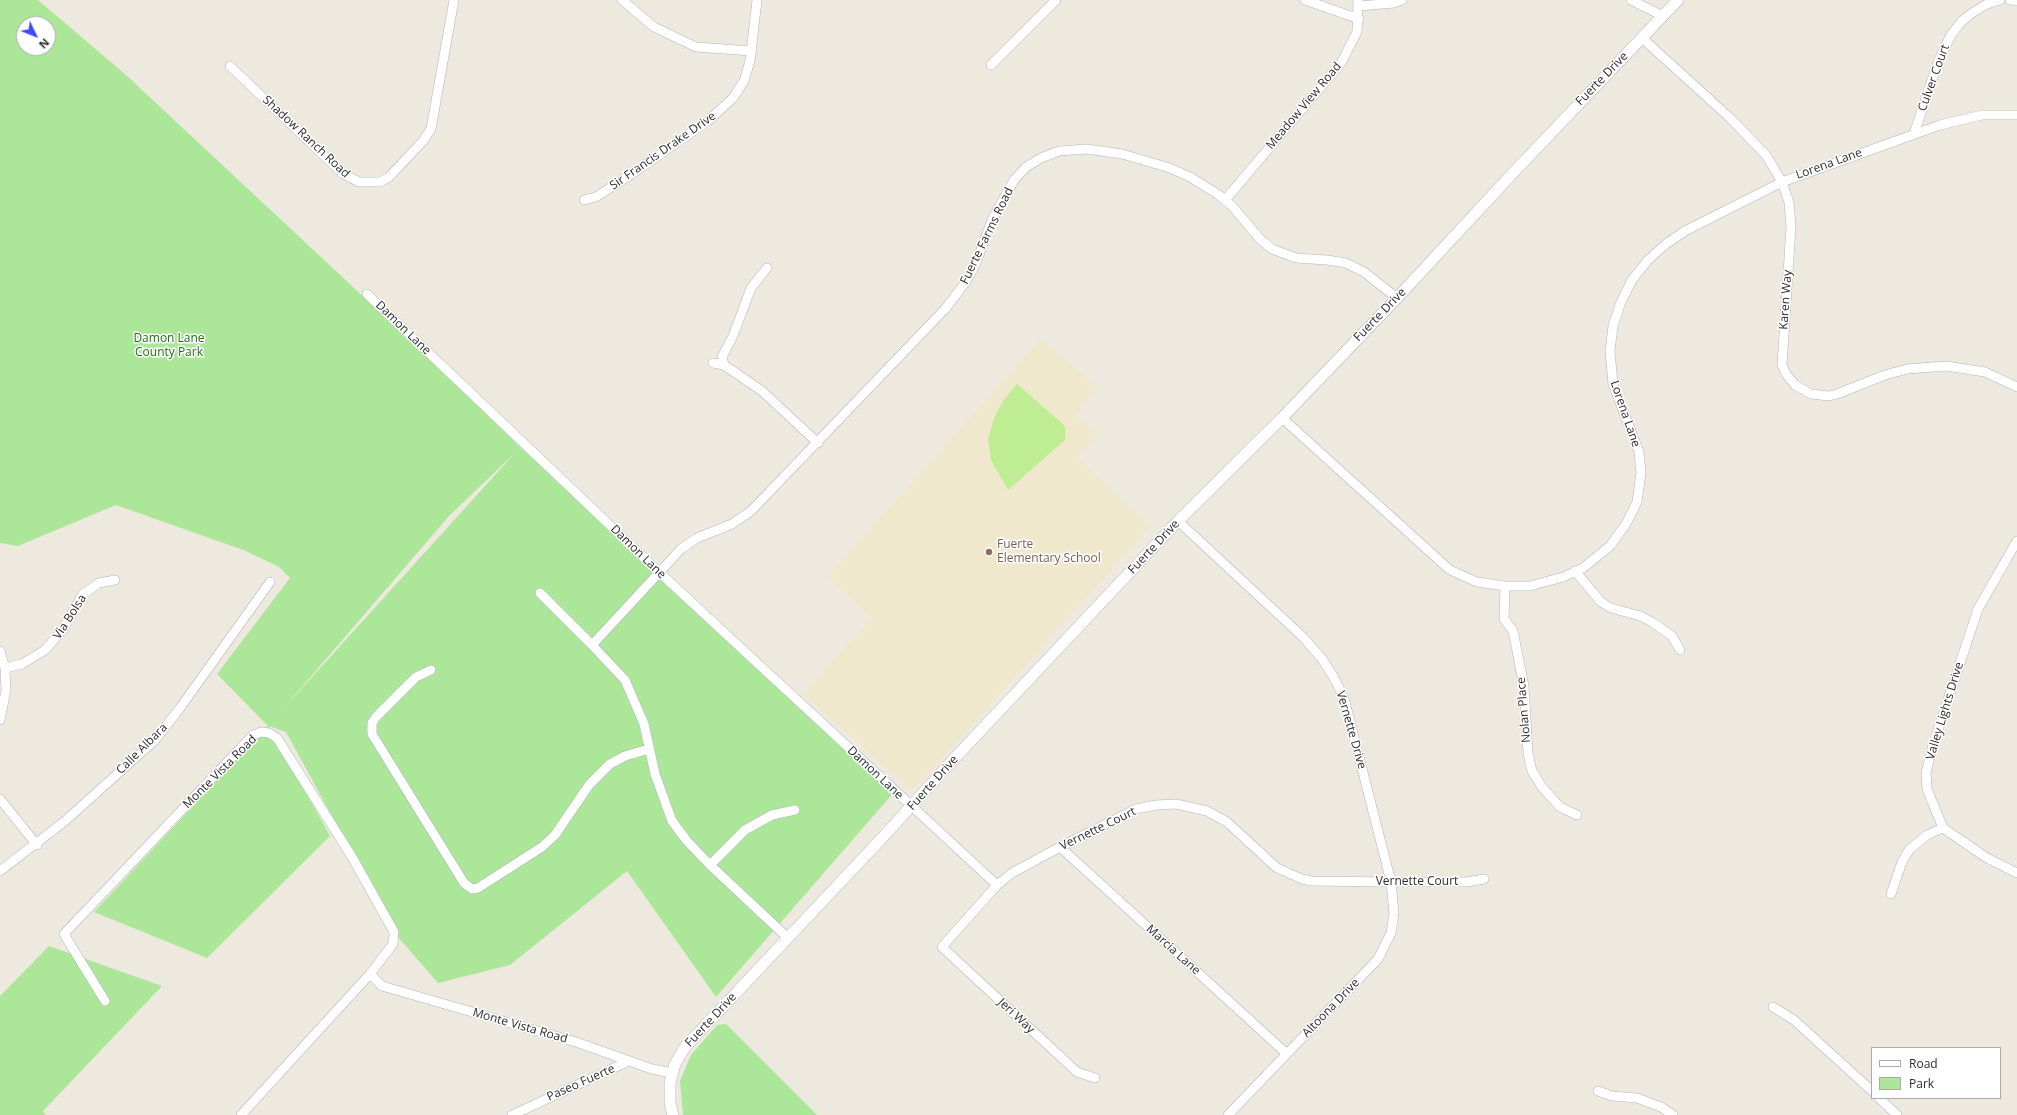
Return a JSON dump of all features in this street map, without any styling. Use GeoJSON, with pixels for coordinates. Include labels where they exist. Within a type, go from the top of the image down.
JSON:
{"type":"FeatureCollection","features":[{"type":"Feature","properties":{"kind":"street","name":"Shadow Ranch Road"},"geometry":{"type":"LineString","coordinates":[[230,66],[342,173],[359,182],[380,182],[389,177],[423,142],[431,129],[454,0]]}},
{"type":"Feature","properties":{"kind":"street"},"geometry":{"type":"LineString","coordinates":[[622,0],[654,27],[696,48],[752,51]]}},
{"type":"Feature","properties":{"kind":"street","name":"Sir Francis Drake Drive"},"geometry":{"type":"LineString","coordinates":[[584,200],[596,197],[708,121],[726,105],[739,90],[748,71],[752,51],[757,0]]}},
{"type":"Feature","properties":{"kind":"street"},"geometry":{"type":"LineString","coordinates":[[991,65],[1056,0]]}},
{"type":"Feature","properties":{"kind":"street"},"geometry":{"type":"LineString","coordinates":[[1305,0],[1359,18]]}},
{"type":"Feature","properties":{"kind":"street"},"geometry":{"type":"LineString","coordinates":[[1359,3],[1394,3],[1402,0]]}},
{"type":"Feature","properties":{"kind":"street"},"geometry":{"type":"LineString","coordinates":[[1631,0],[1663,16]]}},
{"type":"Feature","properties":{"kind":"street","name":"Fuerte Drive"},"geometry":{"type":"LineString","coordinates":[[673,1115],[670,1093],[672,1073],[685,1047],[1178,521],[1282,418],[1678,0]]}},
{"type":"Feature","properties":{"kind":"street","name":"Culver Court"},"geometry":{"type":"LineString","coordinates":[[1914,134],[1938,62],[1951,35],[1962,21],[1972,13],[1987,4],[2000,0]]}},
{"type":"Feature","properties":{"kind":"street"},"geometry":{"type":"LineString","coordinates":[[2010,0],[2017,1]]}},
{"type":"Feature","properties":{"kind":"street","name":"Meadow View Road"},"geometry":{"type":"LineString","coordinates":[[1225,200],[1341,63],[1353,43],[1357,32],[1359,3]]}},
{"type":"Feature","properties":{"kind":"street","name":"Karen Way"},"geometry":{"type":"LineString","coordinates":[[1642,38],[1730,118],[1766,155],[1782,182],[1788,202],[1791,227],[1782,365],[1786,374],[1795,385],[1811,394],[1829,396],[1838,394],[1885,375],[1907,369],[1946,366],[1985,372],[2017,387]]}},
{"type":"Feature","properties":{"kind":"street","name":"Lorena Lane"},"geometry":{"type":"LineString","coordinates":[[1282,418],[1442,564],[1468,578],[1486,584],[1505,586],[1542,584],[1575,572],[1600,555],[1619,536],[1633,512],[1639,493],[1641,473],[1639,452],[1613,384],[1610,359],[1613,326],[1628,288],[1648,260],[1671,240],[1685,231],[1782,182],[1940,125],[1982,115],[2017,115]]}},
{"type":"Feature","properties":{"kind":"street","name":"Fuerte Farms Road"},"geometry":{"type":"LineString","coordinates":[[592,644],[681,549],[689,543],[732,524],[751,511],[818,443],[953,300],[965,283],[976,263],[1001,202],[1014,180],[1033,162],[1050,154],[1068,149],[1087,148],[1122,154],[1180,172],[1205,185],[1225,200],[1260,239],[1272,250],[1296,258],[1346,263],[1364,272],[1397,298]]}},
{"type":"Feature","properties":{"kind":"street"},"geometry":{"type":"LineString","coordinates":[[724,365],[722,356],[733,336],[751,288],[767,268]]}},
{"type":"Feature","properties":{"kind":"street","name":"Damon Lane"},"geometry":{"type":"LineString","coordinates":[[367,294],[659,572],[911,807]]}},
{"type":"Feature","properties":{"kind":"street"},"geometry":{"type":"LineString","coordinates":[[713,363],[724,365],[762,391],[818,443]]}},
{"type":"Feature","properties":{"kind":"street","name":"Vernette Drive"},"geometry":{"type":"LineString","coordinates":[[1178,521],[1304,638],[1320,656],[1333,676],[1344,698],[1391,882]]}},
{"type":"Feature","properties":{"kind":"street","name":"Valley Lights Drive"},"geometry":{"type":"LineString","coordinates":[[1942,828],[1927,789],[1926,772],[1933,745],[1978,609],[2017,540]]}},
{"type":"Feature","properties":{"kind":"street"},"geometry":{"type":"LineString","coordinates":[[1575,572],[1601,602],[1611,608],[1640,616],[1652,622],[1672,636],[1680,650]]}},
{"type":"Feature","properties":{"kind":"street","name":"Via Bolsa"},"geometry":{"type":"LineString","coordinates":[[5,668],[26,662],[45,650],[63,629],[83,594],[99,583],[115,580]]}},
{"type":"Feature","properties":{"kind":"street","name":"Calle Albara"},"geometry":{"type":"LineString","coordinates":[[0,871],[37,845],[155,740],[180,708],[270,582]]}},
{"type":"Feature","properties":{"kind":"street","name":"Nolan Place"},"geometry":{"type":"LineString","coordinates":[[1505,586],[1504,619],[1513,631],[1524,686],[1528,753],[1532,771],[1542,787],[1560,807],[1578,815]]}},
{"type":"Feature","properties":{"kind":"street"},"geometry":{"type":"LineString","coordinates":[[540,593],[592,644],[625,680],[644,724],[655,774],[672,822],[687,841],[710,865],[788,938]]}},
{"type":"Feature","properties":{"kind":"street"},"geometry":{"type":"LineString","coordinates":[[0,651],[5,668],[6,690],[0,720]]}},
{"type":"Feature","properties":{"kind":"street"},"geometry":{"type":"LineString","coordinates":[[431,670],[416,677],[376,717],[372,723],[372,734],[464,883],[472,889],[478,888],[542,847],[555,835],[589,785],[610,764],[626,756],[649,749]]}},
{"type":"Feature","properties":{"kind":"street","name":"Monte Vista Road"},"geometry":{"type":"LineString","coordinates":[[105,1001],[64,934],[250,738],[261,732],[269,733],[277,738],[352,857],[394,932],[393,944],[370,974],[241,1115]]}},
{"type":"Feature","properties":{"kind":"street"},"geometry":{"type":"LineString","coordinates":[[0,799],[37,845]]}},
{"type":"Feature","properties":{"kind":"street","name":"Vernette Court"},"geometry":{"type":"LineString","coordinates":[[942,947],[996,885],[1012,873],[1136,809],[1156,805],[1176,804],[1197,808],[1223,819],[1277,868],[1302,880],[1466,882],[1484,880]]}},
{"type":"Feature","properties":{"kind":"street"},"geometry":{"type":"LineString","coordinates":[[911,807],[996,885]]}},
{"type":"Feature","properties":{"kind":"street"},"geometry":{"type":"LineString","coordinates":[[710,865],[745,830],[772,815],[794,810]]}},
{"type":"Feature","properties":{"kind":"street"},"geometry":{"type":"LineString","coordinates":[[1891,894],[1902,862],[1909,850],[1926,835],[1942,828],[1987,858],[2017,873]]}},
{"type":"Feature","properties":{"kind":"street","name":"Marcia Lane"},"geometry":{"type":"LineString","coordinates":[[1060,847],[1286,1053]]}},
{"type":"Feature","properties":{"kind":"street","name":"Altoona Drive"},"geometry":{"type":"LineString","coordinates":[[1228,1115],[1378,959],[1391,933],[1394,918],[1391,882]]}},
{"type":"Feature","properties":{"kind":"street","name":"Jeri Way"},"geometry":{"type":"LineString","coordinates":[[942,947],[1077,1072],[1095,1078]]}},
{"type":"Feature","properties":{"kind":"street","name":"Monte Vista Road"},"geometry":{"type":"LineString","coordinates":[[370,974],[382,986],[576,1042],[629,1061],[672,1073]]}},
{"type":"Feature","properties":{"kind":"street"},"geometry":{"type":"LineString","coordinates":[[1773,1007],[1794,1020],[1871,1091]]}},
{"type":"Feature","properties":{"kind":"street","name":"Paseo Fuerte"},"geometry":{"type":"LineString","coordinates":[[512,1115],[629,1061]]}},
{"type":"Feature","properties":{"kind":"street"},"geometry":{"type":"LineString","coordinates":[[1598,1091],[1612,1096],[1637,1098],[1661,1107],[1673,1115]]}},
{"type":"Feature","properties":{"kind":"street"},"geometry":{"type":"LineString","coordinates":[[1880,1099],[1897,1115]]}},
{"type":"Feature","properties":{"kind":"shaded area","name":"Fuerte Elementary School"},"geometry":{"type":"Polygon","coordinates":[[[1041,339],[1098,387],[1076,415],[1098,435],[1078,458],[1151,526],[912,791],[803,694],[872,618],[827,577],[1041,339]]]}},
{"type":"Feature","properties":{"kind":"green space","name":"Damon Lane County Park"},"geometry":{"type":"Polygon","coordinates":[[[0,0],[38,0],[126,75],[458,385],[520,447],[895,791],[716,997],[627,871],[510,965],[438,983],[398,937],[286,732],[269,726],[330,836],[207,958],[94,912],[268,726],[217,674],[290,578],[279,567],[246,551],[116,505],[18,546],[0,543],[0,0]],[[515,453],[449,516],[283,709],[515,453]]]}},
{"type":"Feature","properties":{"kind":"green space"},"geometry":{"type":"Polygon","coordinates":[[[1017,384],[1065,426],[1065,440],[1008,490],[991,460],[988,439],[994,418],[1003,401],[1017,384]]]}},
{"type":"Feature","properties":{"kind":"green space"},"geometry":{"type":"Polygon","coordinates":[[[49,946],[162,986],[43,1111],[46,1115],[0,1115],[0,996],[49,946]]]}},
{"type":"Feature","properties":{"kind":"green space"},"geometry":{"type":"Polygon","coordinates":[[[726,1024],[817,1115],[683,1115],[680,1081],[691,1055],[717,1025],[726,1024]]]}},
{"type":"Feature","properties":{"kind":"place","name":"Fuerte Elementary School"},"geometry":{"type":"Point","coordinates":[989,552]}}]}
